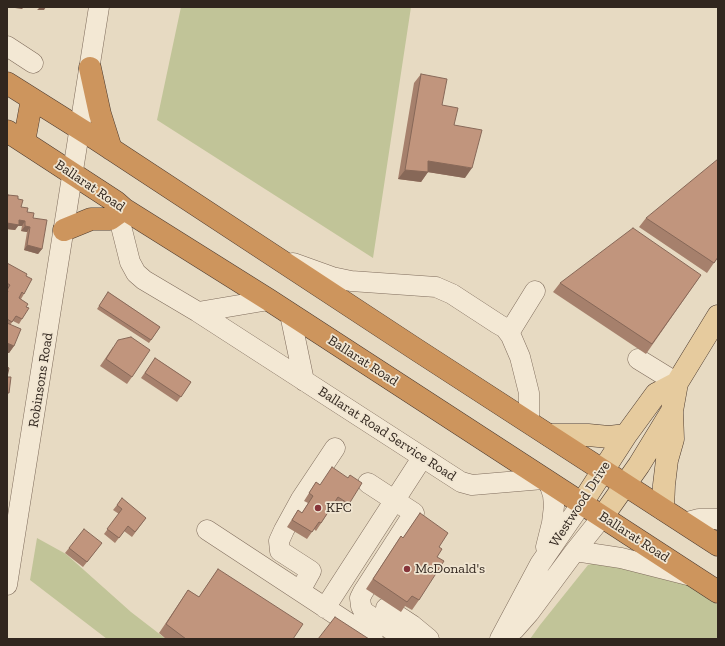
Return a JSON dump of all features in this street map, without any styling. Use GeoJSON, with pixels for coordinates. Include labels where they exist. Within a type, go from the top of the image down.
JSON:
{"type":"FeatureCollection","features":[{"type":"Feature","properties":{"kind":"highway"},"geometry":{"type":"LineString","coordinates":[[90,68],[100,114],[111,149]]}},
{"type":"Feature","properties":{"kind":"highway"},"geometry":{"type":"LineString","coordinates":[[7,83],[111,149],[718,545]]}},
{"type":"Feature","properties":{"kind":"highway"},"geometry":{"type":"LineString","coordinates":[[13,140],[32,99]]}},
{"type":"Feature","properties":{"kind":"highway","name":"Ballarat Road"},"geometry":{"type":"LineString","coordinates":[[13,140],[73,174],[116,202],[124,209],[269,300],[718,592]]}},
{"type":"Feature","properties":{"kind":"highway"},"geometry":{"type":"LineString","coordinates":[[64,230],[91,219],[110,219],[124,209]]}},
{"type":"Feature","properties":{"kind":"main road","name":"Westwood Drive"},"geometry":{"type":"LineString","coordinates":[[603,516],[624,484],[639,465],[672,411],[677,383],[718,316]]}},
{"type":"Feature","properties":{"kind":"main road","name":"Westwood Drive"},"geometry":{"type":"LineString","coordinates":[[582,503],[626,435],[656,394],[677,383]]}},
{"type":"Feature","properties":{"kind":"main road"},"geometry":{"type":"LineString","coordinates":[[663,509],[666,466],[673,439],[672,411]]}},
{"type":"Feature","properties":{"kind":"main road"},"geometry":{"type":"LineString","coordinates":[[550,435],[588,435],[608,437],[626,435]]}},
{"type":"Feature","properties":{"kind":"street"},"geometry":{"type":"LineString","coordinates":[[80,130],[99,7]]}},
{"type":"Feature","properties":{"kind":"street"},"geometry":{"type":"LineString","coordinates":[[7,46],[33,63]]}},
{"type":"Feature","properties":{"kind":"street","name":"Robinsons Road"},"geometry":{"type":"LineString","coordinates":[[7,585],[80,130]]}},
{"type":"Feature","properties":{"kind":"street","name":"Ballarat Road Service Road"},"geometry":{"type":"LineString","coordinates":[[124,209],[121,226],[128,253],[134,270],[144,280],[198,312],[461,482],[472,485],[546,481]]}},
{"type":"Feature","properties":{"kind":"street"},"geometry":{"type":"LineString","coordinates":[[275,256],[338,279],[425,286],[442,289],[498,324],[509,333],[518,352],[528,387],[530,400],[529,422]]}},
{"type":"Feature","properties":{"kind":"street"},"geometry":{"type":"LineString","coordinates":[[509,333],[535,291]]}},
{"type":"Feature","properties":{"kind":"street"},"geometry":{"type":"LineString","coordinates":[[198,312],[269,300]]}},
{"type":"Feature","properties":{"kind":"street","name":"Ballarat Road Service Road"},"geometry":{"type":"LineString","coordinates":[[290,314],[304,381]]}},
{"type":"Feature","properties":{"kind":"street"},"geometry":{"type":"LineString","coordinates":[[638,359],[677,383]]}},
{"type":"Feature","properties":{"kind":"street"},"geometry":{"type":"LineString","coordinates":[[300,591],[311,571],[280,551],[279,542],[301,498],[335,448]]}},
{"type":"Feature","properties":{"kind":"street"},"geometry":{"type":"LineString","coordinates":[[325,608],[422,458]]}},
{"type":"Feature","properties":{"kind":"street"},"geometry":{"type":"LineString","coordinates":[[540,564],[549,537],[554,506],[552,494],[546,481]]}},
{"type":"Feature","properties":{"kind":"street"},"geometry":{"type":"LineString","coordinates":[[368,484],[414,513],[360,598],[361,606],[364,612],[396,632],[406,632],[412,625]]}},
{"type":"Feature","properties":{"kind":"street","name":"Westwood Drive"},"geometry":{"type":"LineString","coordinates":[[500,639],[540,564],[582,503]]}},
{"type":"Feature","properties":{"kind":"street","name":"Westwood Drive"},"geometry":{"type":"LineString","coordinates":[[506,639],[529,613],[575,550],[603,516]]}},
{"type":"Feature","properties":{"kind":"street"},"geometry":{"type":"LineString","coordinates":[[684,522],[699,519],[718,519]]}},
{"type":"Feature","properties":{"kind":"street"},"geometry":{"type":"LineString","coordinates":[[207,530],[373,639]]}},
{"type":"Feature","properties":{"kind":"street"},"geometry":{"type":"LineString","coordinates":[[575,550],[621,558],[695,577]]}},
{"type":"Feature","properties":{"kind":"street"},"geometry":{"type":"LineString","coordinates":[[386,608],[412,625],[429,639]]}},
{"type":"Feature","properties":{"kind":"green space"},"geometry":{"type":"Polygon","coordinates":[[[181,7],[411,7],[373,258],[157,120],[181,7]]]}},
{"type":"Feature","properties":{"kind":"green space"},"geometry":{"type":"Polygon","coordinates":[[[37,538],[66,554],[131,612],[166,639],[107,639],[30,580],[37,538]]]}},
{"type":"Feature","properties":{"kind":"green space"},"geometry":{"type":"Polygon","coordinates":[[[602,561],[689,585],[718,605],[718,639],[530,639],[588,565],[602,561]]]}},
{"type":"Feature","properties":{"kind":"building"},"geometry":{"type":"Polygon","coordinates":[[[421,74],[447,79],[442,105],[458,108],[454,125],[482,130],[472,168],[428,161],[428,172],[405,170],[421,74]]]}},
{"type":"Feature","properties":{"kind":"building"},"geometry":{"type":"Polygon","coordinates":[[[718,159],[718,257],[714,263],[646,218],[718,159]]]}},
{"type":"Feature","properties":{"kind":"building"},"geometry":{"type":"Polygon","coordinates":[[[8,195],[18,196],[18,199],[23,200],[21,207],[28,208],[27,212],[34,213],[33,218],[47,220],[42,249],[27,245],[30,227],[25,226],[25,221],[19,220],[19,225],[7,223],[8,195]]]}},
{"type":"Feature","properties":{"kind":"building"},"geometry":{"type":"Polygon","coordinates":[[[633,228],[701,275],[652,344],[560,283],[633,228]]]}},
{"type":"Feature","properties":{"kind":"building"},"geometry":{"type":"Polygon","coordinates":[[[7,263],[27,274],[26,276],[32,279],[24,294],[22,292],[19,298],[28,304],[26,307],[29,308],[22,319],[16,316],[12,322],[7,319],[7,290],[10,285],[7,283],[7,263]]]}},
{"type":"Feature","properties":{"kind":"building"},"geometry":{"type":"Polygon","coordinates":[[[108,292],[160,327],[151,340],[99,306],[108,292]]]}},
{"type":"Feature","properties":{"kind":"building"},"geometry":{"type":"Polygon","coordinates":[[[7,323],[21,329],[14,346],[7,343],[7,323]]]}},
{"type":"Feature","properties":{"kind":"building"},"geometry":{"type":"Polygon","coordinates":[[[131,337],[150,350],[132,377],[106,359],[118,340],[131,337]]]}},
{"type":"Feature","properties":{"kind":"building"},"geometry":{"type":"Polygon","coordinates":[[[155,358],[191,382],[181,397],[145,373],[155,358]]]}},
{"type":"Feature","properties":{"kind":"building"},"geometry":{"type":"Polygon","coordinates":[[[7,377],[11,377],[9,393],[7,393],[7,377]]]}},
{"type":"Feature","properties":{"kind":"building","name":"KFC"},"geometry":{"type":"Polygon","coordinates":[[[332,467],[348,478],[350,475],[362,483],[349,504],[338,497],[321,523],[319,522],[312,532],[292,520],[298,510],[302,513],[313,496],[309,493],[316,482],[320,485],[332,467]]]}},
{"type":"Feature","properties":{"kind":"building"},"geometry":{"type":"Polygon","coordinates":[[[122,498],[146,518],[135,532],[128,526],[119,538],[107,529],[122,509],[117,505],[122,498]]]}},
{"type":"Feature","properties":{"kind":"building","name":"McDonald's"},"geometry":{"type":"Polygon","coordinates":[[[420,513],[448,533],[439,547],[442,549],[437,557],[444,561],[419,600],[412,596],[407,602],[373,579],[401,536],[403,538],[420,513]]]}},
{"type":"Feature","properties":{"kind":"building"},"geometry":{"type":"Polygon","coordinates":[[[84,529],[102,543],[87,562],[69,548],[84,529]]]}},
{"type":"Feature","properties":{"kind":"building"},"geometry":{"type":"Polygon","coordinates":[[[218,569],[303,624],[293,639],[186,639],[166,624],[188,590],[199,597],[218,569]]]}},
{"type":"Feature","properties":{"kind":"building"},"geometry":{"type":"Polygon","coordinates":[[[335,617],[369,639],[318,639],[335,617]]]}},
{"type":"Feature","properties":{"kind":"place","name":"KFC"},"geometry":{"type":"Point","coordinates":[318,508]}},
{"type":"Feature","properties":{"kind":"place","name":"McDonald's"},"geometry":{"type":"Point","coordinates":[407,569]}}]}
